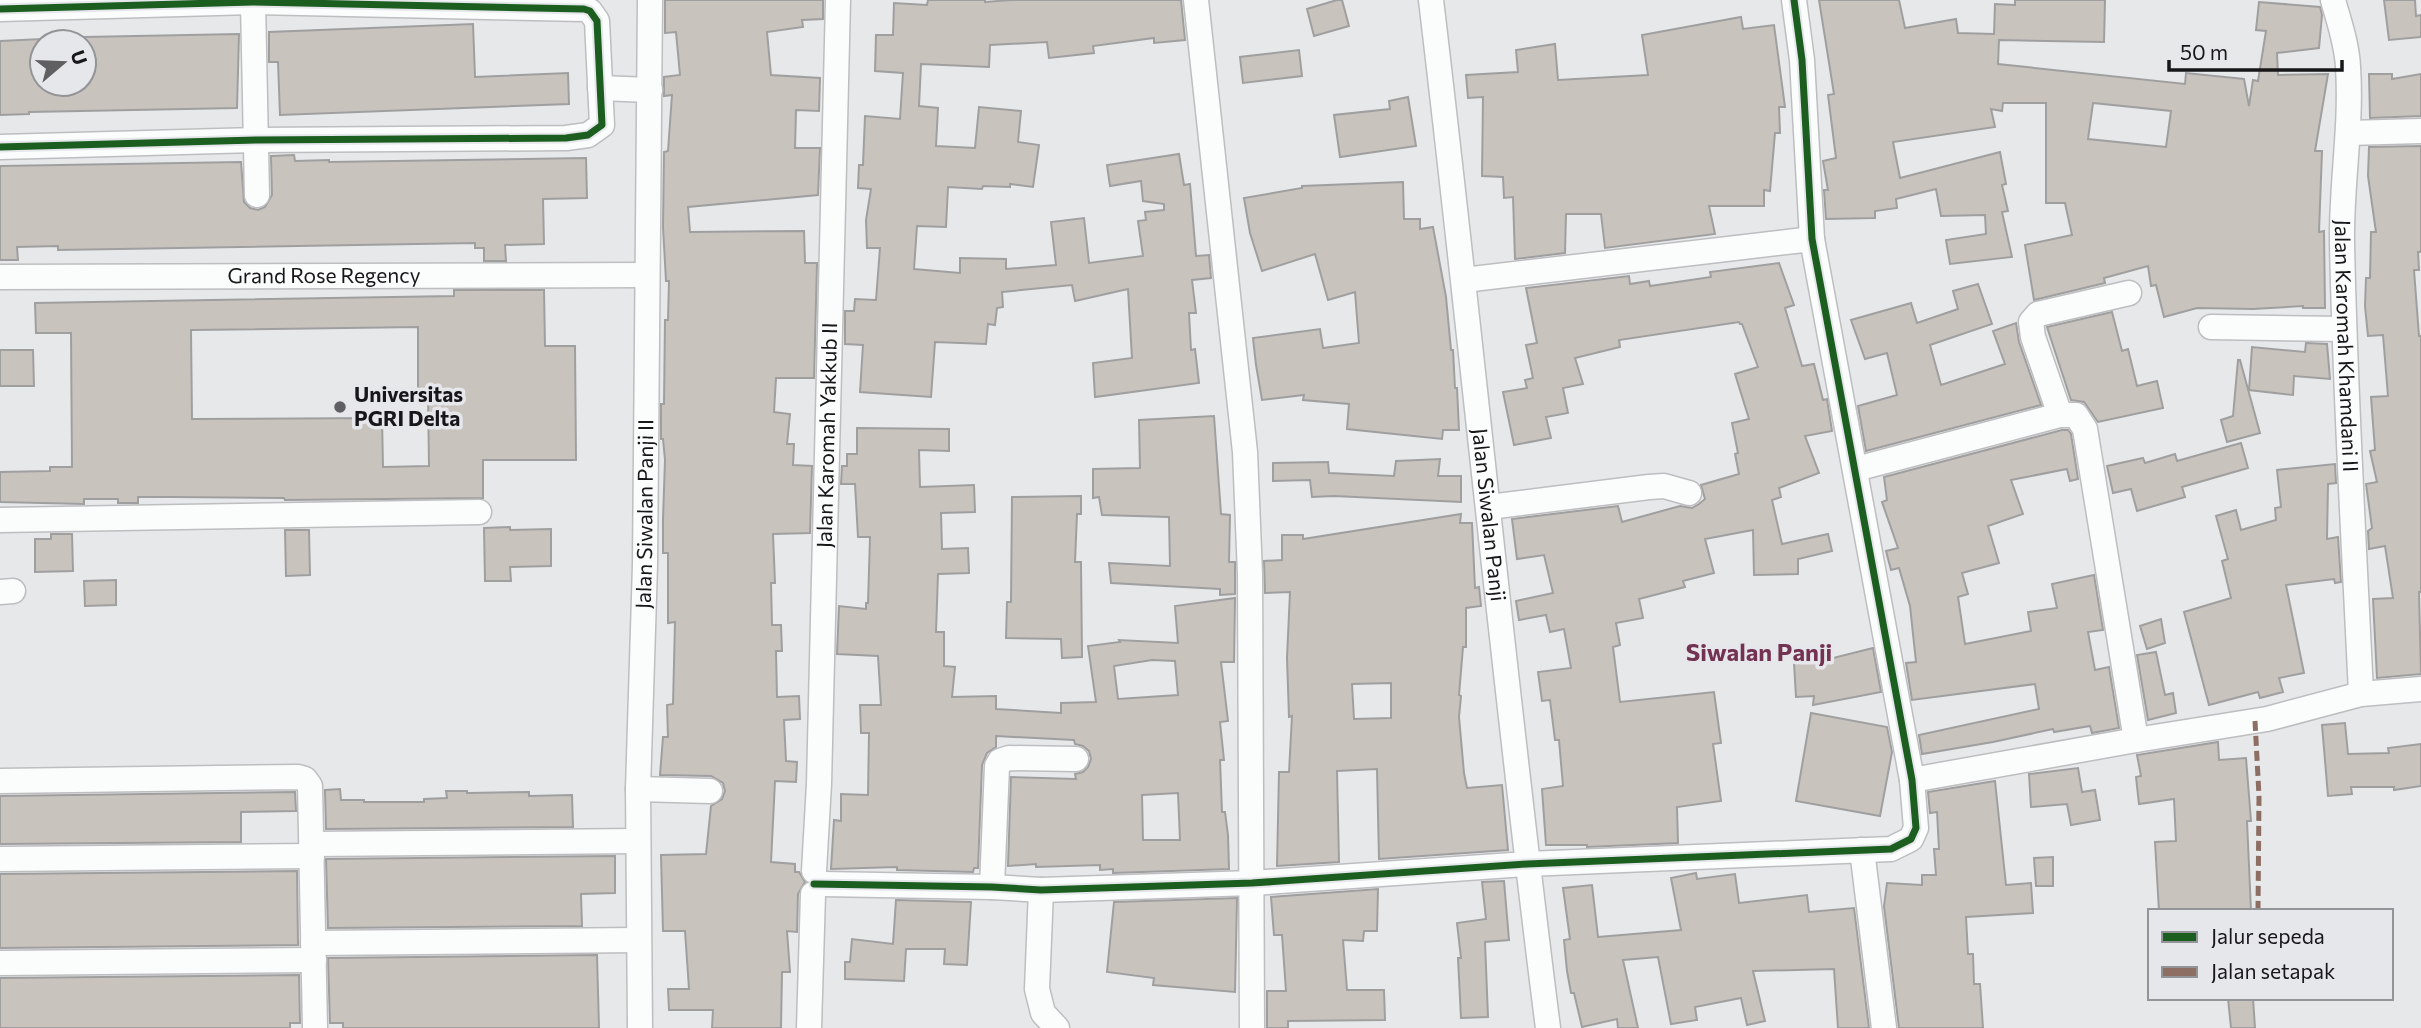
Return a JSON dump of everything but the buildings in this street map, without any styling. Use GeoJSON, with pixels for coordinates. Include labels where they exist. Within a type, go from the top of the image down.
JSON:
{"type":"FeatureCollection","features":[{"type":"Feature","properties":{"kind":"street","name":"Jalan Siwalan Panji II"},"geometry":{"type":"LineString","coordinates":[[640,1028],[638,789],[645,565],[650,0]]}},
{"type":"Feature","properties":{"kind":"street","name":"Jalan Karomah Yakkub II"},"geometry":{"type":"LineString","coordinates":[[808,1028],[819,784],[838,0]]}},
{"type":"Feature","properties":{"kind":"street"},"geometry":{"type":"LineString","coordinates":[[1196,0],[1245,452],[1250,574],[1252,1028]]}},
{"type":"Feature","properties":{"kind":"street","name":"Jalan Siwalan Panji"},"geometry":{"type":"LineString","coordinates":[[1431,0],[1527,864],[1548,1028]]}},
{"type":"Feature","properties":{"kind":"street"},"geometry":{"type":"LineString","coordinates":[[816,883],[1041,890],[1252,883],[1527,864],[1891,849],[1911,839],[1916,828],[1912,780],[1812,239],[1802,60],[1794,0]]}},
{"type":"Feature","properties":{"kind":"street","name":"Jalan Karomah Khamdani II"},"geometry":{"type":"LineString","coordinates":[[2333,0],[2345,42],[2348,68],[2348,133],[2341,205],[2361,694]]}},
{"type":"Feature","properties":{"kind":"street"},"geometry":{"type":"LineString","coordinates":[[253,2],[257,195]]}},
{"type":"Feature","properties":{"kind":"street"},"geometry":{"type":"LineString","coordinates":[[0,9],[253,2],[584,9],[590,11],[597,21],[602,125],[588,135],[566,138],[257,140],[0,147]]}},
{"type":"Feature","properties":{"kind":"street"},"geometry":{"type":"LineString","coordinates":[[600,88],[650,90]]}},
{"type":"Feature","properties":{"kind":"street"},"geometry":{"type":"LineString","coordinates":[[2348,133],[2421,131]]}},
{"type":"Feature","properties":{"kind":"street"},"geometry":{"type":"LineString","coordinates":[[1464,280],[1812,239]]}},
{"type":"Feature","properties":{"kind":"street","name":"Grand Rose Regency"},"geometry":{"type":"LineString","coordinates":[[0,277],[648,275]]}},
{"type":"Feature","properties":{"kind":"street"},"geometry":{"type":"LineString","coordinates":[[2060,415],[2033,337],[2031,322],[2038,314],[2129,293]]}},
{"type":"Feature","properties":{"kind":"street"},"geometry":{"type":"LineString","coordinates":[[2211,327],[2344,328]]}},
{"type":"Feature","properties":{"kind":"street"},"geometry":{"type":"LineString","coordinates":[[1856,469],[2060,415],[2076,415],[2085,429],[2136,740]]}},
{"type":"Feature","properties":{"kind":"street"},"geometry":{"type":"LineString","coordinates":[[1489,507],[1649,487],[1664,486],[1689,493]]}},
{"type":"Feature","properties":{"kind":"street"},"geometry":{"type":"LineString","coordinates":[[0,520],[479,512]]}},
{"type":"Feature","properties":{"kind":"street"},"geometry":{"type":"LineString","coordinates":[[1912,780],[2267,719],[2361,694],[2421,689]]}},
{"type":"Feature","properties":{"kind":"street"},"geometry":{"type":"LineString","coordinates":[[992,887],[997,766],[1000,761],[1009,758],[1076,759]]}},
{"type":"Feature","properties":{"kind":"street"},"geometry":{"type":"LineString","coordinates":[[0,781],[305,779],[310,786],[315,1028]]}},
{"type":"Feature","properties":{"kind":"street"},"geometry":{"type":"LineString","coordinates":[[638,789],[710,791]]}},
{"type":"Feature","properties":{"kind":"street"},"geometry":{"type":"LineString","coordinates":[[0,859],[638,841]]}},
{"type":"Feature","properties":{"kind":"street"},"geometry":{"type":"LineString","coordinates":[[1862,850],[1884,1028]]}},
{"type":"Feature","properties":{"kind":"street"},"geometry":{"type":"LineString","coordinates":[[1041,890],[1037,989],[1043,1013],[1057,1028]]}},
{"type":"Feature","properties":{"kind":"street"},"geometry":{"type":"LineString","coordinates":[[0,963],[638,940]]}},
{"type":"Feature","properties":{"kind":"marked path"},"geometry":{"type":"LineString","coordinates":[[2255,721],[2259,796],[2258,909]]}},
{"type":"Feature","properties":{"kind":"cycle path"},"geometry":{"type":"LineString","coordinates":[[814,884],[1041,890],[1252,883],[1527,864],[1891,849],[1911,839],[1916,828],[1912,780],[1812,239],[1802,60],[1794,0]]}},
{"type":"Feature","properties":{"kind":"cycle path"},"geometry":{"type":"LineString","coordinates":[[0,9],[253,2],[584,9],[590,11],[597,21],[602,125],[588,135],[566,138],[257,140],[0,147]]}},
{"type":"Feature","properties":{"kind":"place","name":"Universitas PGRI Delta"},"geometry":{"type":"Point","coordinates":[340,407]}},
{"type":"Feature","properties":{"kind":"district","name":"Siwalan Panji"},"geometry":{"type":"Point","coordinates":[1759,653]}}]}
